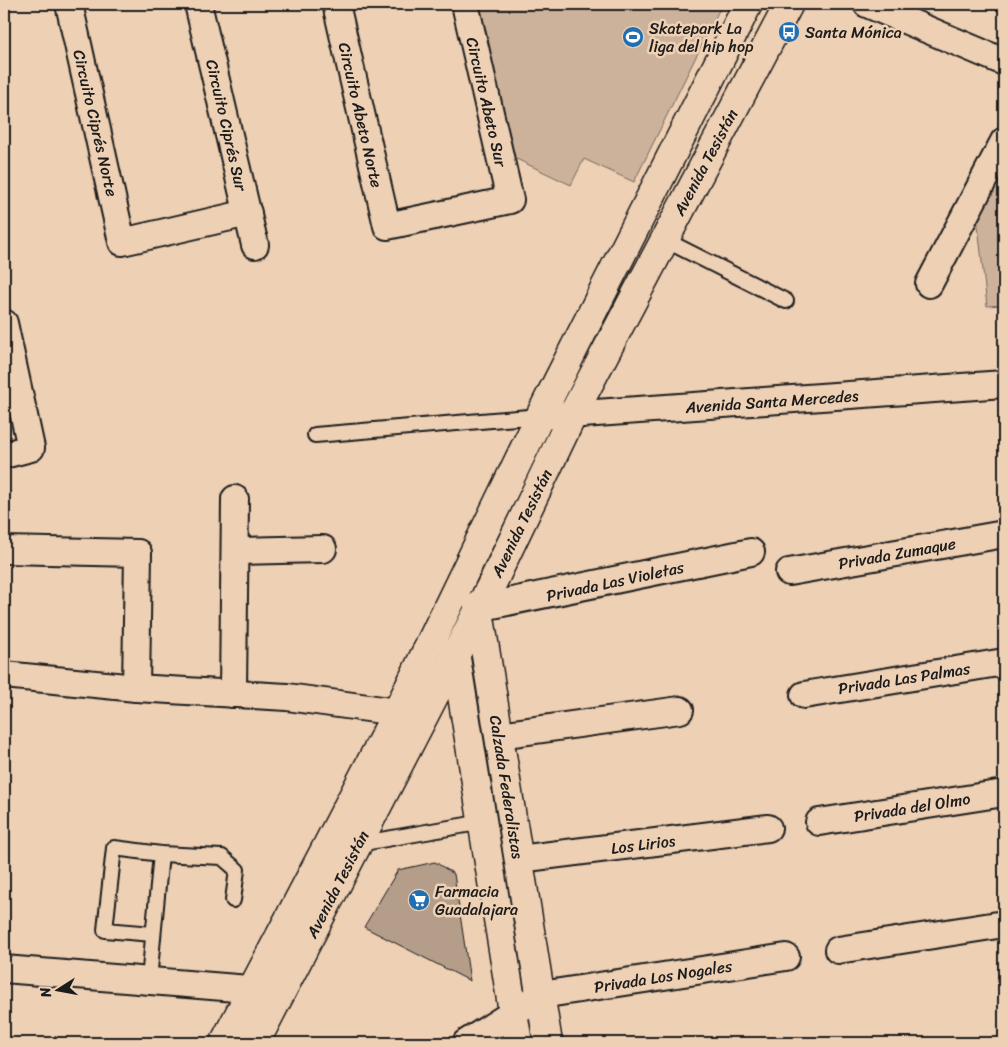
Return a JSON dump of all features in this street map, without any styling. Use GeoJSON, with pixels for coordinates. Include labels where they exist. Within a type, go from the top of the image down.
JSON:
{"type":"FeatureCollection","features":[{"type":"Feature","properties":{"kind":"street","name":"Circuito Ciprés Norte"},"geometry":{"type":"LineString","coordinates":[[69,4],[122,242],[248,213]]}},
{"type":"Feature","properties":{"kind":"street","name":"Circuito Ciprés Sur"},"geometry":{"type":"LineString","coordinates":[[198,4],[255,245]]}},
{"type":"Feature","properties":{"kind":"street","name":"Circuito Abeto Norte"},"geometry":{"type":"LineString","coordinates":[[336,4],[387,226],[510,200]]}},
{"type":"Feature","properties":{"kind":"street","name":"Circuito Abeto Sur"},"geometry":{"type":"LineString","coordinates":[[465,4],[510,200]]}},
{"type":"Feature","properties":{"kind":"street","name":"Avenida Tesistán"},"geometry":{"type":"LineString","coordinates":[[224,1043],[397,712],[540,416],[748,4]]}},
{"type":"Feature","properties":{"kind":"street","name":"Avenida Tesistán"},"geometry":{"type":"LineString","coordinates":[[255,1043],[455,656],[572,414],[789,4]]}},
{"type":"Feature","properties":{"kind":"street"},"geometry":{"type":"LineString","coordinates":[[867,4],[1004,62]]}},
{"type":"Feature","properties":{"kind":"street"},"geometry":{"type":"LineString","coordinates":[[929,284],[1004,141]]}},
{"type":"Feature","properties":{"kind":"street"},"geometry":{"type":"LineString","coordinates":[[4,323],[31,448],[4,455]]}},
{"type":"Feature","properties":{"kind":"street","name":"Avenida Santa Mercedes"},"geometry":{"type":"LineString","coordinates":[[540,416],[1004,384]]}},
{"type":"Feature","properties":{"kind":"street"},"geometry":{"type":"LineString","coordinates":[[233,694],[235,499]]}},
{"type":"Feature","properties":{"kind":"street","name":"Privada Zumaque"},"geometry":{"type":"LineString","coordinates":[[790,572],[1004,534]]}},
{"type":"Feature","properties":{"kind":"street"},"geometry":{"type":"LineString","coordinates":[[235,551],[323,549]]}},
{"type":"Feature","properties":{"kind":"street"},"geometry":{"type":"LineString","coordinates":[[4,550],[138,553],[136,688]]}},
{"type":"Feature","properties":{"kind":"street","name":"Privada Las Violetas"},"geometry":{"type":"LineString","coordinates":[[478,608],[751,552]]}},
{"type":"Feature","properties":{"kind":"street","name":"Calzada Federalistas"},"geometry":{"type":"LineString","coordinates":[[471,560],[548,1043]]}},
{"type":"Feature","properties":{"kind":"street","name":"Calzada Federalistas"},"geometry":{"type":"LineString","coordinates":[[448,608],[518,1043]]}},
{"type":"Feature","properties":{"kind":"street","name":"Privada Las Palmas"},"geometry":{"type":"LineString","coordinates":[[804,695],[1004,662]]}},
{"type":"Feature","properties":{"kind":"street"},"geometry":{"type":"LineString","coordinates":[[4,675],[136,688],[287,697],[397,712]]}},
{"type":"Feature","properties":{"kind":"street"},"geometry":{"type":"LineString","coordinates":[[499,735],[680,710]]}},
{"type":"Feature","properties":{"kind":"street","name":"Privada del Olmo"},"geometry":{"type":"LineString","coordinates":[[819,822],[1004,793]]}},
{"type":"Feature","properties":{"kind":"street","name":"Los Lirios"},"geometry":{"type":"LineString","coordinates":[[519,859],[768,828]]}},
{"type":"Feature","properties":{"kind":"street"},"geometry":{"type":"LineString","coordinates":[[838,950],[1004,924]]}},
{"type":"Feature","properties":{"kind":"street","name":"Privada Los Nogales"},"geometry":{"type":"LineString","coordinates":[[541,995],[786,957]]}},
{"type":"Feature","properties":{"kind":"street"},"geometry":{"type":"LineString","coordinates":[[4,969],[253,988],[281,992]]}},
{"type":"Feature","properties":{"kind":"street"},"geometry":{"type":"LineString","coordinates":[[466,1043],[541,995]]}},
{"type":"Feature","properties":{"kind":"lane"},"geometry":{"type":"LineString","coordinates":[[664,240],[786,300]]}},
{"type":"Feature","properties":{"kind":"lane"},"geometry":{"type":"LineString","coordinates":[[315,435],[540,416]]}},
{"type":"Feature","properties":{"kind":"lane"},"geometry":{"type":"LineString","coordinates":[[358,844],[483,822]]}},
{"type":"Feature","properties":{"kind":"lane"},"geometry":{"type":"LineString","coordinates":[[153,934],[105,930],[114,848],[161,854],[222,857],[237,870],[232,900]]}},
{"type":"Feature","properties":{"kind":"lane"},"geometry":{"type":"LineString","coordinates":[[150,980],[161,854]]}},
{"type":"Feature","properties":{"kind":"shaded area"},"geometry":{"type":"Polygon","coordinates":[[[474,4],[722,4],[634,182],[584,159],[571,185],[508,155],[474,4]]]}},
{"type":"Feature","properties":{"kind":"shaded area"},"geometry":{"type":"Polygon","coordinates":[[[1004,162],[1004,305],[987,306],[977,217],[1004,162]]]}},
{"type":"Feature","properties":{"kind":"building","name":"Farmacia Guadalajara"},"geometry":{"type":"Polygon","coordinates":[[[435,862],[454,874],[470,981],[364,927],[398,870],[435,862]]]}},
{"type":"Feature","properties":{"kind":"place","name":"Santa Mónica"},"geometry":{"type":"Point","coordinates":[789,32]}},
{"type":"Feature","properties":{"kind":"place","name":"Skatepark La liga del hip hop"},"geometry":{"type":"Point","coordinates":[633,37]}},
{"type":"Feature","properties":{"kind":"place","name":"Farmacia Guadalajara"},"geometry":{"type":"Point","coordinates":[419,900]}}]}
